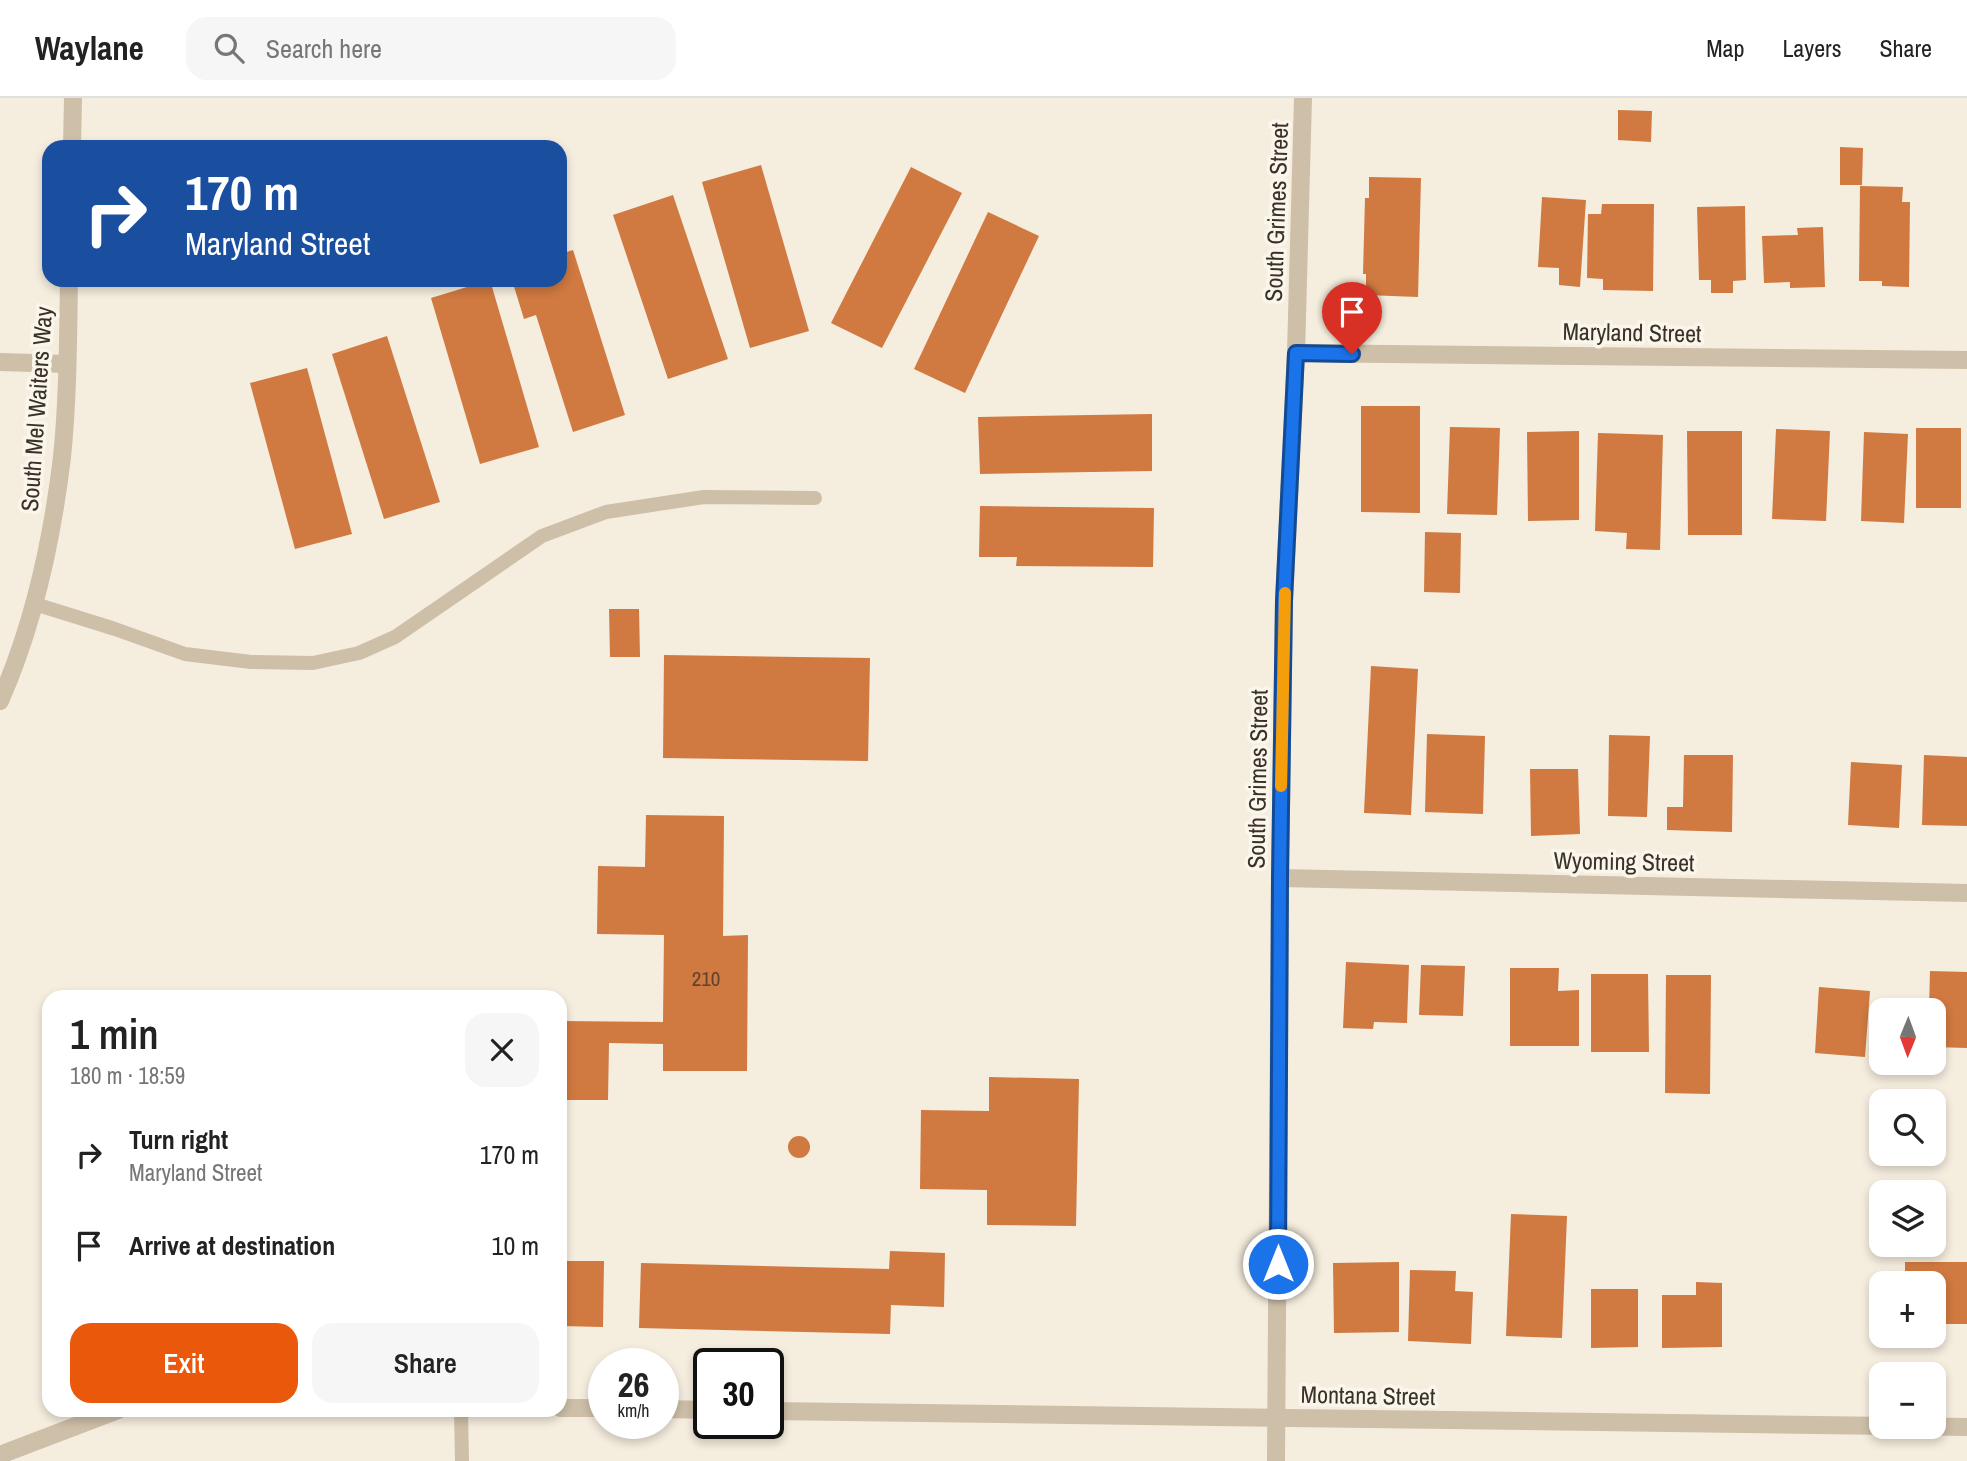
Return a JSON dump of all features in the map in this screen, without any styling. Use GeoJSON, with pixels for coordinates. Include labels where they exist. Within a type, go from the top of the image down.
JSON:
{"type":"FeatureCollection","features":[{"type":"Feature","properties":{"kind":"street"},"geometry":{"type":"LineString","coordinates":[[72,140],[73,98]]}},
{"type":"Feature","properties":{"kind":"street","name":"South Grimes Street"},"geometry":{"type":"LineString","coordinates":[[1276,1461],[1284,601],[1296,353],[1303,98]]}},
{"type":"Feature","properties":{"kind":"street","name":"South Mel Waiters Way"},"geometry":{"type":"LineString","coordinates":[[0,701],[35,604],[51,532],[62,455],[69,287]]}},
{"type":"Feature","properties":{"kind":"street","name":"Maryland Street"},"geometry":{"type":"LineString","coordinates":[[1296,353],[1967,360]]}},
{"type":"Feature","properties":{"kind":"street"},"geometry":{"type":"LineString","coordinates":[[0,362],[67,364]]}},
{"type":"Feature","properties":{"kind":"street","name":"Wyoming Street"},"geometry":{"type":"LineString","coordinates":[[1280,878],[1967,893]]}},
{"type":"Feature","properties":{"kind":"street"},"geometry":{"type":"LineString","coordinates":[[567,1408],[588,1408]]}},
{"type":"Feature","properties":{"kind":"street","name":"Montana Street"},"geometry":{"type":"LineString","coordinates":[[784,1411],[1967,1427]]}},
{"type":"Feature","properties":{"kind":"street"},"geometry":{"type":"LineString","coordinates":[[1,1458],[101,1417]]}},
{"type":"Feature","properties":{"kind":"lane"},"geometry":{"type":"LineString","coordinates":[[35,604],[185,654],[251,662],[313,663],[359,653],[395,637],[542,536],[606,512],[704,498],[815,498]]}},
{"type":"Feature","properties":{"kind":"lane"},"geometry":{"type":"LineString","coordinates":[[461,1417],[462,1461]]}},
{"type":"Feature","properties":{"kind":"building"},"geometry":{"type":"Polygon","coordinates":[[[1618,110],[1652,111],[1651,142],[1618,140],[1618,110]]]}},
{"type":"Feature","properties":{"kind":"building"},"geometry":{"type":"Polygon","coordinates":[[[1840,147],[1863,148],[1862,185],[1840,185],[1840,147]]]}},
{"type":"Feature","properties":{"kind":"building"},"geometry":{"type":"Polygon","coordinates":[[[761,165],[809,331],[750,348],[702,182],[761,165]]]}},
{"type":"Feature","properties":{"kind":"building"},"geometry":{"type":"Polygon","coordinates":[[[911,167],[962,193],[882,348],[831,323],[911,167]]]}},
{"type":"Feature","properties":{"kind":"building"},"geometry":{"type":"Polygon","coordinates":[[[1369,177],[1421,178],[1418,297],[1366,295],[1366,274],[1363,274],[1365,198],[1369,198],[1369,177]]]}},
{"type":"Feature","properties":{"kind":"building"},"geometry":{"type":"Polygon","coordinates":[[[1860,186],[1903,187],[1902,202],[1910,202],[1909,287],[1882,286],[1882,281],[1859,281],[1860,186]]]}},
{"type":"Feature","properties":{"kind":"building"},"geometry":{"type":"Polygon","coordinates":[[[673,195],[728,359],[668,379],[613,215],[673,195]]]}},
{"type":"Feature","properties":{"kind":"building"},"geometry":{"type":"Polygon","coordinates":[[[1542,197],[1586,200],[1580,287],[1559,285],[1559,268],[1538,267],[1542,197]]]}},
{"type":"Feature","properties":{"kind":"building"},"geometry":{"type":"Polygon","coordinates":[[[1602,204],[1654,204],[1653,291],[1603,290],[1603,279],[1587,278],[1588,214],[1601,214],[1602,204]]]}},
{"type":"Feature","properties":{"kind":"building"},"geometry":{"type":"Polygon","coordinates":[[[1745,206],[1746,280],[1733,281],[1733,293],[1711,293],[1711,280],[1699,280],[1697,207],[1745,206]]]}},
{"type":"Feature","properties":{"kind":"building"},"geometry":{"type":"Polygon","coordinates":[[[988,212],[1039,236],[965,393],[914,369],[988,212]]]}},
{"type":"Feature","properties":{"kind":"building"},"geometry":{"type":"Polygon","coordinates":[[[1823,227],[1825,287],[1790,288],[1790,282],[1764,283],[1762,236],[1798,235],[1797,228],[1823,227]]]}},
{"type":"Feature","properties":{"kind":"building"},"geometry":{"type":"Polygon","coordinates":[[[573,250],[625,415],[573,432],[536,315],[524,319],[514,287],[567,287],[567,252],[573,250]]]}},
{"type":"Feature","properties":{"kind":"building"},"geometry":{"type":"Polygon","coordinates":[[[467,287],[492,287],[539,447],[480,464],[431,298],[467,287]]]}},
{"type":"Feature","properties":{"kind":"building"},"geometry":{"type":"Polygon","coordinates":[[[387,336],[440,502],[384,519],[332,354],[387,336]]]}},
{"type":"Feature","properties":{"kind":"building"},"geometry":{"type":"Polygon","coordinates":[[[307,368],[352,534],[295,549],[250,383],[307,368]]]}},
{"type":"Feature","properties":{"kind":"building"},"geometry":{"type":"Polygon","coordinates":[[[1361,406],[1420,406],[1420,513],[1361,512],[1361,406]]]}},
{"type":"Feature","properties":{"kind":"building"},"geometry":{"type":"Polygon","coordinates":[[[1152,414],[1152,471],[980,474],[978,417],[1152,414]]]}},
{"type":"Feature","properties":{"kind":"building"},"geometry":{"type":"Polygon","coordinates":[[[1450,427],[1500,428],[1497,515],[1447,514],[1450,427]]]}},
{"type":"Feature","properties":{"kind":"building"},"geometry":{"type":"Polygon","coordinates":[[[1916,428],[1961,428],[1961,508],[1916,508],[1916,428]]]}},
{"type":"Feature","properties":{"kind":"building"},"geometry":{"type":"Polygon","coordinates":[[[1776,429],[1830,431],[1826,521],[1772,519],[1776,429]]]}},
{"type":"Feature","properties":{"kind":"building"},"geometry":{"type":"Polygon","coordinates":[[[1579,431],[1579,520],[1528,521],[1527,432],[1579,431]]]}},
{"type":"Feature","properties":{"kind":"building"},"geometry":{"type":"Polygon","coordinates":[[[1687,431],[1742,431],[1742,535],[1688,535],[1687,431]]]}},
{"type":"Feature","properties":{"kind":"building"},"geometry":{"type":"Polygon","coordinates":[[[1864,432],[1908,434],[1904,523],[1861,521],[1864,432]]]}},
{"type":"Feature","properties":{"kind":"building"},"geometry":{"type":"Polygon","coordinates":[[[1598,433],[1663,435],[1660,550],[1626,549],[1627,533],[1595,531],[1598,433]]]}},
{"type":"Feature","properties":{"kind":"building"},"geometry":{"type":"Polygon","coordinates":[[[980,506],[1154,508],[1153,567],[1016,566],[1017,557],[979,557],[980,506]]]}},
{"type":"Feature","properties":{"kind":"building"},"geometry":{"type":"Polygon","coordinates":[[[1425,532],[1461,533],[1460,593],[1424,592],[1425,532]]]}},
{"type":"Feature","properties":{"kind":"building"},"geometry":{"type":"Polygon","coordinates":[[[609,609],[639,609],[640,657],[610,657],[609,609]]]}},
{"type":"Feature","properties":{"kind":"building"},"geometry":{"type":"Polygon","coordinates":[[[664,655],[870,658],[868,761],[663,758],[664,655]]]}},
{"type":"Feature","properties":{"kind":"building"},"geometry":{"type":"Polygon","coordinates":[[[1371,666],[1418,669],[1411,815],[1364,813],[1371,666]]]}},
{"type":"Feature","properties":{"kind":"building"},"geometry":{"type":"Polygon","coordinates":[[[1427,734],[1485,736],[1483,814],[1425,812],[1427,734]]]}},
{"type":"Feature","properties":{"kind":"building"},"geometry":{"type":"Polygon","coordinates":[[[1609,735],[1650,736],[1647,817],[1608,816],[1609,735]]]}},
{"type":"Feature","properties":{"kind":"building"},"geometry":{"type":"Polygon","coordinates":[[[1684,755],[1733,755],[1732,832],[1667,830],[1667,807],[1683,807],[1684,755]]]}},
{"type":"Feature","properties":{"kind":"building"},"geometry":{"type":"Polygon","coordinates":[[[1924,755],[1967,757],[1967,826],[1922,825],[1924,755]]]}},
{"type":"Feature","properties":{"kind":"building"},"geometry":{"type":"Polygon","coordinates":[[[1851,762],[1902,765],[1899,828],[1848,825],[1851,762]]]}},
{"type":"Feature","properties":{"kind":"building"},"geometry":{"type":"Polygon","coordinates":[[[1530,769],[1578,769],[1580,834],[1531,836],[1530,769]]]}},
{"type":"Feature","properties":{"kind":"building"},"geometry":{"type":"Polygon","coordinates":[[[646,815],[724,816],[723,936],[748,935],[747,1071],[663,1071],[663,1044],[609,1043],[608,1100],[567,1100],[567,1021],[663,1022],[664,935],[597,934],[598,866],[645,867],[646,815]]]}},
{"type":"Feature","properties":{"kind":"building"},"geometry":{"type":"Polygon","coordinates":[[[1346,962],[1409,965],[1407,1023],[1374,1022],[1373,1029],[1343,1028],[1346,962]]]}},
{"type":"Feature","properties":{"kind":"building"},"geometry":{"type":"Polygon","coordinates":[[[1421,965],[1465,966],[1463,1016],[1419,1015],[1421,965]]]}},
{"type":"Feature","properties":{"kind":"building"},"geometry":{"type":"Polygon","coordinates":[[[1510,968],[1559,968],[1558,991],[1579,990],[1579,1046],[1510,1046],[1510,968]]]}},
{"type":"Feature","properties":{"kind":"building"},"geometry":{"type":"Polygon","coordinates":[[[1930,971],[1967,972],[1967,1048],[1946,1047],[1946,998],[1929,998],[1930,971]]]}},
{"type":"Feature","properties":{"kind":"building"},"geometry":{"type":"Polygon","coordinates":[[[1591,974],[1648,974],[1649,1052],[1591,1052],[1591,974]]]}},
{"type":"Feature","properties":{"kind":"building"},"geometry":{"type":"Polygon","coordinates":[[[1666,975],[1711,975],[1710,1094],[1665,1093],[1666,975]]]}},
{"type":"Feature","properties":{"kind":"building"},"geometry":{"type":"Polygon","coordinates":[[[1819,987],[1870,991],[1865,1057],[1815,1053],[1819,987]]]}},
{"type":"Feature","properties":{"kind":"building"},"geometry":{"type":"Polygon","coordinates":[[[989,1077],[1079,1079],[1076,1226],[987,1225],[987,1190],[920,1189],[921,1110],[989,1111],[989,1077]]]}},
{"type":"Feature","properties":{"kind":"building"},"geometry":{"type":"Polygon","coordinates":[[[799,1136],[807,1139],[810,1147],[807,1155],[799,1158],[791,1155],[788,1147],[791,1139],[799,1136]]]}},
{"type":"Feature","properties":{"kind":"building"},"geometry":{"type":"Polygon","coordinates":[[[1511,1214],[1567,1216],[1562,1338],[1506,1336],[1511,1214]]]}},
{"type":"Feature","properties":{"kind":"building"},"geometry":{"type":"Polygon","coordinates":[[[890,1251],[945,1253],[944,1307],[891,1305],[890,1334],[639,1328],[641,1263],[889,1269],[890,1251]]]}},
{"type":"Feature","properties":{"kind":"building"},"geometry":{"type":"Polygon","coordinates":[[[567,1261],[604,1261],[603,1327],[567,1326],[567,1261]]]}},
{"type":"Feature","properties":{"kind":"building"},"geometry":{"type":"Polygon","coordinates":[[[1399,1262],[1399,1332],[1334,1333],[1333,1263],[1399,1262]]]}},
{"type":"Feature","properties":{"kind":"building"},"geometry":{"type":"Polygon","coordinates":[[[1905,1262],[1967,1262],[1967,1324],[1946,1324],[1946,1271],[1905,1271],[1905,1262]]]}},
{"type":"Feature","properties":{"kind":"building"},"geometry":{"type":"Polygon","coordinates":[[[1410,1270],[1456,1271],[1455,1291],[1473,1292],[1471,1344],[1408,1341],[1410,1270]]]}},
{"type":"Feature","properties":{"kind":"building"},"geometry":{"type":"Polygon","coordinates":[[[1696,1282],[1722,1283],[1722,1347],[1662,1348],[1662,1295],[1696,1295],[1696,1282]]]}},
{"type":"Feature","properties":{"kind":"building"},"geometry":{"type":"Polygon","coordinates":[[[1591,1289],[1638,1289],[1638,1347],[1591,1348],[1591,1289]]]}},
{"type":"Feature","properties":{"kind":"slow traffic"},"geometry":{"type":"LineString","coordinates":[[1281,786],[1285,593]]}},
{"type":"Feature","properties":{"kind":"route"},"geometry":{"type":"LineString","coordinates":[[1278,1264],[1284,601],[1296,353],[1352,354]]}}]}
